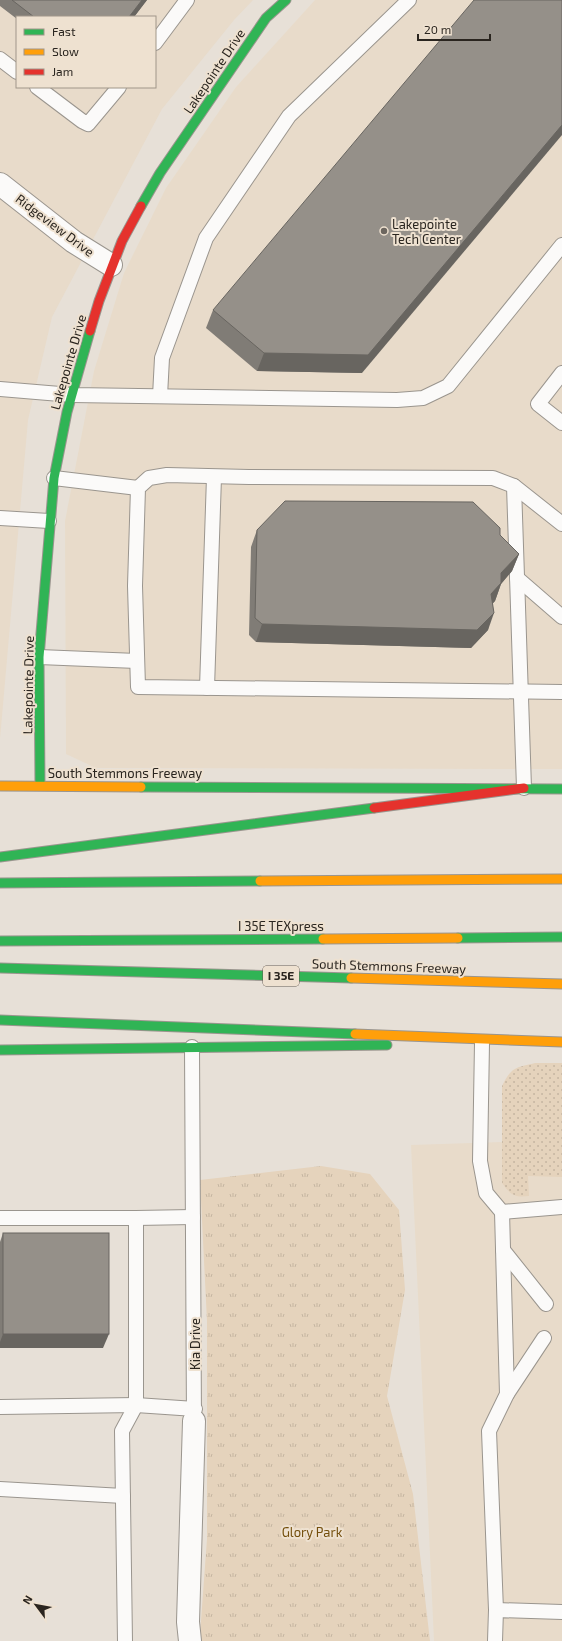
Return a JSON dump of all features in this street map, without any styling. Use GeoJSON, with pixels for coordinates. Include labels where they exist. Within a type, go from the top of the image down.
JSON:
{"type":"FeatureCollection","features":[{"type":"Feature","properties":{"kind":"main road","name":"Lakepointe Drive"},"geometry":{"type":"LineString","coordinates":[[40,785],[39,657],[49,521],[54,478],[72,395],[99,301],[111,265],[122,240],[160,173],[266,18],[286,0]]}},
{"type":"Feature","properties":{"kind":"main road","name":"South Stemmons Freeway"},"geometry":{"type":"LineString","coordinates":[[0,786],[40,785],[562,789]]}},
{"type":"Feature","properties":{"kind":"main road"},"geometry":{"type":"LineString","coordinates":[[0,857],[524,788]]}},
{"type":"Feature","properties":{"kind":"main road"},"geometry":{"type":"LineString","coordinates":[[0,883],[562,879]]}},
{"type":"Feature","properties":{"kind":"main road","name":"I 35E TEXpress"},"geometry":{"type":"LineString","coordinates":[[0,941],[562,937]]}},
{"type":"Feature","properties":{"kind":"main road","name":"South Stemmons Freeway"},"geometry":{"type":"LineString","coordinates":[[0,968],[562,984]]}},
{"type":"Feature","properties":{"kind":"main road"},"geometry":{"type":"LineString","coordinates":[[0,1020],[562,1042]]}},
{"type":"Feature","properties":{"kind":"main road"},"geometry":{"type":"LineString","coordinates":[[0,1050],[562,1042]]}},
{"type":"Feature","properties":{"kind":"street","name":"Ridgeview Drive"},"geometry":{"type":"LineString","coordinates":[[0,184],[74,242],[111,265]]}},
{"type":"Feature","properties":{"kind":"street","name":"Kia Drive"},"geometry":{"type":"LineString","coordinates":[[190,1641],[188,1622],[194,1415]]}},
{"type":"Feature","properties":{"kind":"lane"},"geometry":{"type":"LineString","coordinates":[[156,42],[187,0]]}},
{"type":"Feature","properties":{"kind":"lane"},"geometry":{"type":"LineString","coordinates":[[160,396],[162,358],[206,238],[289,116],[409,0]]}},
{"type":"Feature","properties":{"kind":"lane"},"geometry":{"type":"LineString","coordinates":[[0,59],[16,71]]}},
{"type":"Feature","properties":{"kind":"lane"},"geometry":{"type":"LineString","coordinates":[[38,88],[82,122],[88,124],[118,88]]}},
{"type":"Feature","properties":{"kind":"lane"},"geometry":{"type":"LineString","coordinates":[[0,389],[72,395],[397,400],[423,398],[448,386],[562,245]]}},
{"type":"Feature","properties":{"kind":"lane"},"geometry":{"type":"LineString","coordinates":[[562,373],[538,404],[562,423]]}},
{"type":"Feature","properties":{"kind":"lane"},"geometry":{"type":"LineString","coordinates":[[562,524],[514,486],[493,478],[166,475],[149,478],[138,488],[135,586],[138,687],[562,692]]}},
{"type":"Feature","properties":{"kind":"lane"},"geometry":{"type":"LineString","coordinates":[[207,688],[214,476]]}},
{"type":"Feature","properties":{"kind":"lane"},"geometry":{"type":"LineString","coordinates":[[54,478],[138,488]]}},
{"type":"Feature","properties":{"kind":"lane"},"geometry":{"type":"LineString","coordinates":[[514,486],[524,788]]}},
{"type":"Feature","properties":{"kind":"lane"},"geometry":{"type":"LineString","coordinates":[[0,518],[49,521]]}},
{"type":"Feature","properties":{"kind":"lane"},"geometry":{"type":"LineString","coordinates":[[517,578],[562,616]]}},
{"type":"Feature","properties":{"kind":"lane"},"geometry":{"type":"LineString","coordinates":[[39,657],[137,661]]}},
{"type":"Feature","properties":{"kind":"lane"},"geometry":{"type":"LineString","coordinates":[[482,1043],[480,1162],[486,1193],[502,1212],[507,1394]]}},
{"type":"Feature","properties":{"kind":"lane","name":"Kia Drive"},"geometry":{"type":"LineString","coordinates":[[192,1047],[194,1415]]}},
{"type":"Feature","properties":{"kind":"lane"},"geometry":{"type":"LineString","coordinates":[[502,1212],[562,1207]]}},
{"type":"Feature","properties":{"kind":"lane"},"geometry":{"type":"LineString","coordinates":[[0,1218],[193,1217]]}},
{"type":"Feature","properties":{"kind":"lane"},"geometry":{"type":"LineString","coordinates":[[125,1641],[122,1431],[136,1405],[136,1218]]}},
{"type":"Feature","properties":{"kind":"lane"},"geometry":{"type":"LineString","coordinates":[[503,1250],[546,1304]]}},
{"type":"Feature","properties":{"kind":"lane"},"geometry":{"type":"LineString","coordinates":[[495,1641],[496,1610],[489,1430],[507,1394],[544,1338]]}},
{"type":"Feature","properties":{"kind":"lane"},"geometry":{"type":"LineString","coordinates":[[0,1407],[136,1405],[194,1415]]}},
{"type":"Feature","properties":{"kind":"lane"},"geometry":{"type":"LineString","coordinates":[[0,1489],[123,1496]]}},
{"type":"Feature","properties":{"kind":"lane"},"geometry":{"type":"LineString","coordinates":[[496,1610],[562,1612]]}},
{"type":"Feature","properties":{"kind":"shaded area"},"geometry":{"type":"Polygon","coordinates":[[[0,0],[253,0],[234,20],[162,109],[52,317],[28,420],[0,739],[0,0]]]}},
{"type":"Feature","properties":{"kind":"shaded area"},"geometry":{"type":"Polygon","coordinates":[[[315,0],[562,0],[562,769],[96,768],[66,754],[65,521],[94,371],[124,273],[166,188],[236,87],[315,0]]]}},
{"type":"Feature","properties":{"kind":"shaded area"},"geometry":{"type":"Polygon","coordinates":[[[562,1140],[562,1641],[434,1641],[411,1145],[562,1140]]]}},
{"type":"Feature","properties":{"kind":"green space"},"geometry":{"type":"Polygon","coordinates":[[[535,1063],[562,1063],[562,1177],[528,1176],[529,1196],[516,1196],[507,1190],[502,1183],[502,1086],[512,1071],[535,1063]]]}},
{"type":"Feature","properties":{"kind":"green space","name":"Glory Park"},"geometry":{"type":"Polygon","coordinates":[[[321,1166],[370,1174],[399,1210],[405,1290],[387,1396],[413,1494],[430,1641],[201,1641],[200,1634],[207,1539],[207,1321],[200,1180],[321,1166]]]}},
{"type":"Feature","properties":{"kind":"building"},"geometry":{"type":"Polygon","coordinates":[[[12,0],[142,0],[130,16],[33,16],[12,0]]]}},
{"type":"Feature","properties":{"kind":"building","name":"Lakepointe Tech Center"},"geometry":{"type":"Polygon","coordinates":[[[474,0],[562,0],[562,125],[368,355],[264,353],[213,310],[474,0]]]}},
{"type":"Feature","properties":{"kind":"building"},"geometry":{"type":"Polygon","coordinates":[[[285,501],[473,502],[500,528],[500,535],[519,554],[501,573],[501,583],[491,594],[494,613],[477,630],[262,624],[255,618],[257,530],[285,501]]]}},
{"type":"Feature","properties":{"kind":"building"},"geometry":{"type":"Polygon","coordinates":[[[3,1233],[109,1233],[109,1334],[3,1334],[3,1233]]]}},
{"type":"Feature","properties":{"kind":"traffic: fast"},"geometry":{"type":"LineString","coordinates":[[141,206],[160,173],[266,18],[286,0]]}},
{"type":"Feature","properties":{"kind":"traffic: fast"},"geometry":{"type":"LineString","coordinates":[[40,785],[39,657],[54,478],[67,412],[90,331]]}},
{"type":"Feature","properties":{"kind":"traffic: fast"},"geometry":{"type":"LineString","coordinates":[[141,787],[562,789]]}},
{"type":"Feature","properties":{"kind":"traffic: fast"},"geometry":{"type":"LineString","coordinates":[[0,857],[374,808]]}},
{"type":"Feature","properties":{"kind":"traffic: fast"},"geometry":{"type":"LineString","coordinates":[[0,883],[260,881]]}},
{"type":"Feature","properties":{"kind":"traffic: fast"},"geometry":{"type":"LineString","coordinates":[[458,938],[562,937]]}},
{"type":"Feature","properties":{"kind":"traffic: fast"},"geometry":{"type":"LineString","coordinates":[[0,941],[323,939]]}},
{"type":"Feature","properties":{"kind":"traffic: fast"},"geometry":{"type":"LineString","coordinates":[[0,968],[351,978]]}},
{"type":"Feature","properties":{"kind":"traffic: fast"},"geometry":{"type":"LineString","coordinates":[[0,1020],[355,1034]]}},
{"type":"Feature","properties":{"kind":"traffic: fast"},"geometry":{"type":"LineString","coordinates":[[0,1050],[387,1045]]}},
{"type":"Feature","properties":{"kind":"traffic: slow"},"geometry":{"type":"LineString","coordinates":[[0,786],[141,787]]}},
{"type":"Feature","properties":{"kind":"traffic: slow"},"geometry":{"type":"LineString","coordinates":[[260,881],[562,879]]}},
{"type":"Feature","properties":{"kind":"traffic: slow"},"geometry":{"type":"LineString","coordinates":[[323,939],[458,938]]}},
{"type":"Feature","properties":{"kind":"traffic: slow"},"geometry":{"type":"LineString","coordinates":[[351,978],[562,984]]}},
{"type":"Feature","properties":{"kind":"traffic: slow"},"geometry":{"type":"LineString","coordinates":[[355,1034],[562,1042]]}},
{"type":"Feature","properties":{"kind":"traffic: jam"},"geometry":{"type":"LineString","coordinates":[[90,331],[99,301],[122,241],[141,206]]}},
{"type":"Feature","properties":{"kind":"traffic: jam"},"geometry":{"type":"LineString","coordinates":[[374,808],[524,788]]}},
{"type":"Feature","properties":{"kind":"place","name":"Lakepointe Tech Center"},"geometry":{"type":"Point","coordinates":[384,231]}}]}
